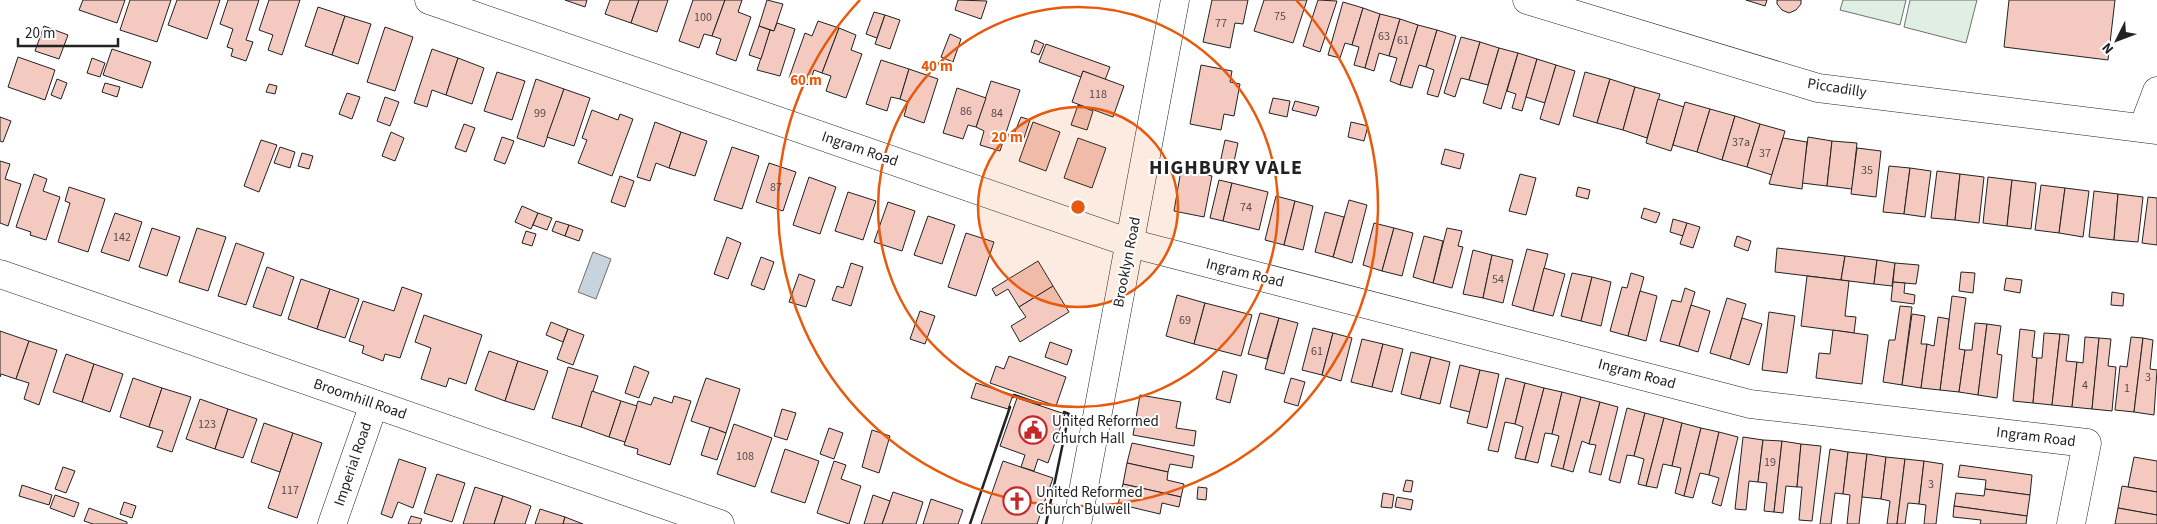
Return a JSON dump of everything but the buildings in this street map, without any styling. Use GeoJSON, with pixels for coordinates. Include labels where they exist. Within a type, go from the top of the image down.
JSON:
{"type":"FeatureCollection","features":[{"type":"Feature","properties":{"kind":"street","name":"Ingram Road"},"geometry":{"type":"LineString","coordinates":[[429,0],[1130,243],[1750,404],[2086,443],[2071,524]]}},
{"type":"Feature","properties":{"kind":"street","name":"Brooklyn Road"},"geometry":{"type":"LineString","coordinates":[[1077,524],[1175,0]]}},
{"type":"Feature","properties":{"kind":"street","name":"Piccadilly"},"geometry":{"type":"LineString","coordinates":[[1527,0],[1818,88],[2150,129]]}},
{"type":"Feature","properties":{"kind":"street"},"geometry":{"type":"LineString","coordinates":[[2150,129],[2157,91]]}},
{"type":"Feature","properties":{"kind":"street","name":"Broomhill Road"},"geometry":{"type":"LineString","coordinates":[[0,274],[720,524]]}},
{"type":"Feature","properties":{"kind":"street","name":"Imperial Road"},"geometry":{"type":"LineString","coordinates":[[332,524],[374,404]]}},
{"type":"Feature","properties":{"kind":"green space"},"geometry":{"type":"Polygon","coordinates":[[[1843,0],[1906,0],[1900,25],[1840,10],[1843,0]]]}},
{"type":"Feature","properties":{"kind":"green space"},"geometry":{"type":"Polygon","coordinates":[[[1910,0],[1977,0],[1966,43],[1904,27],[1910,0]]]}},
{"type":"Feature","properties":{"kind":"shaded area"},"geometry":{"type":"Polygon","coordinates":[[[593,252],[611,259],[596,299],[578,292],[593,252]]]}},
{"type":"Feature","properties":{"kind":"wall"},"geometry":{"type":"LineString","coordinates":[[1013,397],[1014,395],[1040,404]]}},
{"type":"Feature","properties":{"kind":"wall"},"geometry":{"type":"LineString","coordinates":[[970,524],[1010,407]]}},
{"type":"Feature","properties":{"kind":"wall"},"geometry":{"type":"LineString","coordinates":[[1046,524],[1069,414],[1064,412]]}},
{"type":"Feature","properties":{"kind":"place","name":"United Reformed Church Hall"},"geometry":{"type":"Point","coordinates":[1033,430]}},
{"type":"Feature","properties":{"kind":"place","name":"United Reformed Church Bulwell"},"geometry":{"type":"Point","coordinates":[1017,501]}},
{"type":"Feature","properties":{"kind":"district","name":"HIGHBURY VALE"},"geometry":{"type":"Point","coordinates":[1226,168]}}]}
